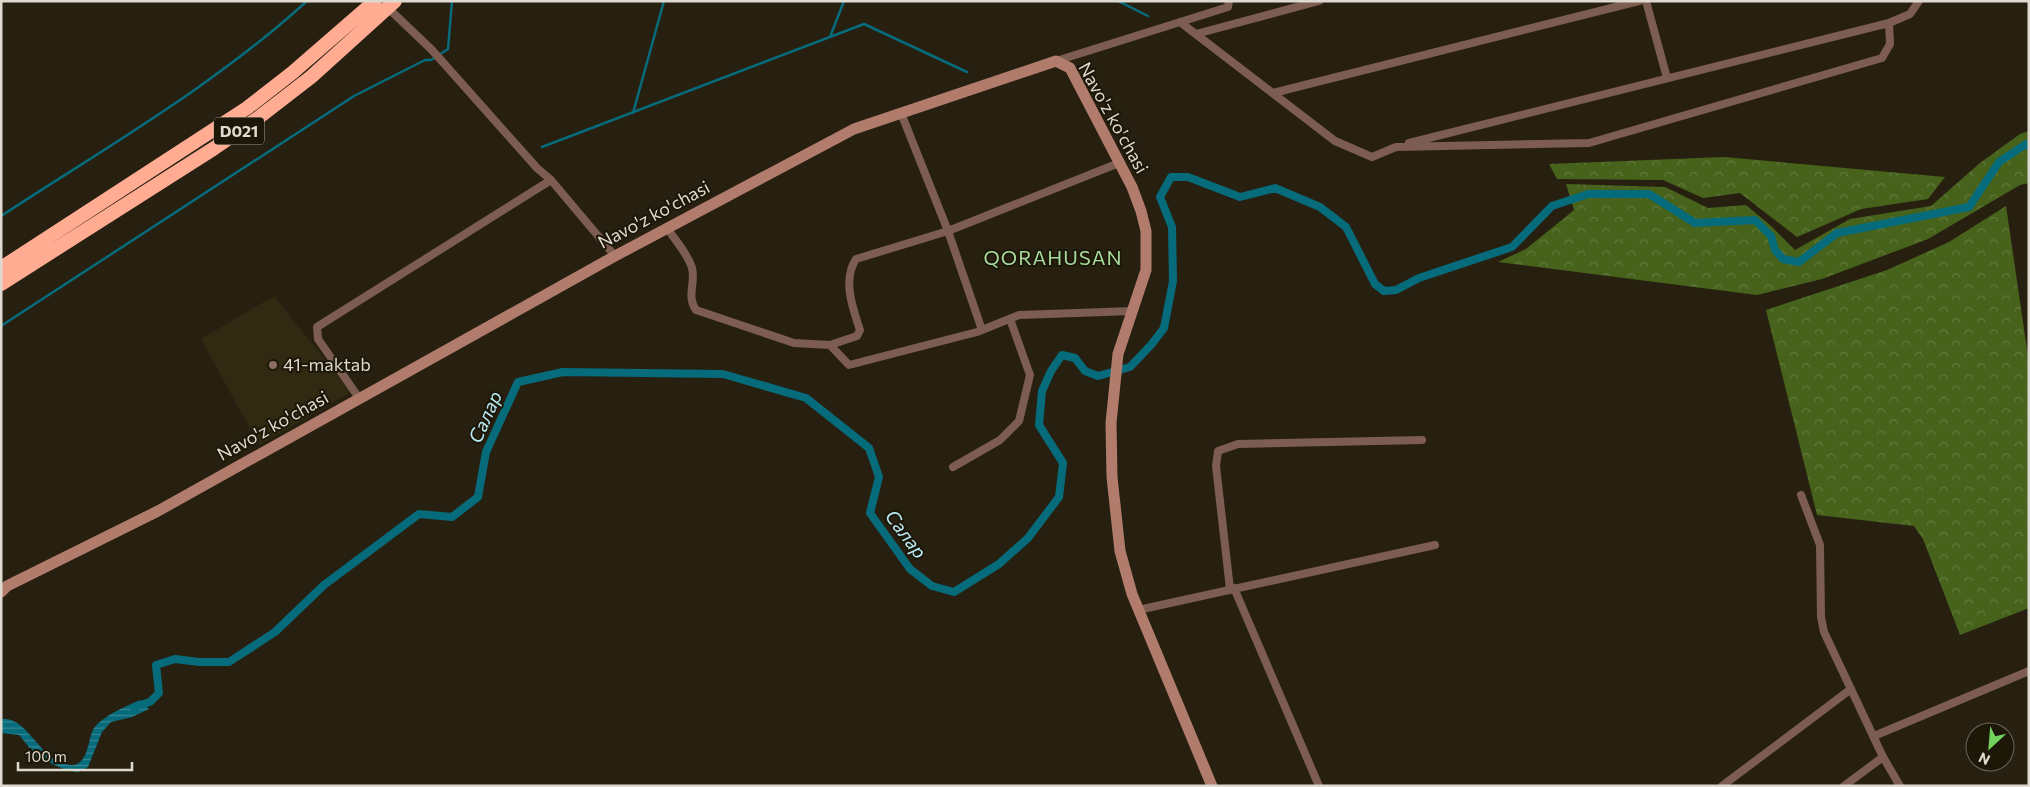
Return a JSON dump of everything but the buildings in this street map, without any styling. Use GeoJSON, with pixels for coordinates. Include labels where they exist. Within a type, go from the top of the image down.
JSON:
{"type":"FeatureCollection","features":[{"type":"Feature","properties":{"kind":"highway","name":"D021"},"geometry":{"type":"LineString","coordinates":[[1,284],[65,235],[247,108],[292,73],[375,1]]}},
{"type":"Feature","properties":{"kind":"highway","name":"D021"},"geometry":{"type":"LineString","coordinates":[[1,268],[65,235],[258,118],[310,77],[391,5]]}},
{"type":"Feature","properties":{"kind":"street"},"geometry":{"type":"LineString","coordinates":[[1056,61],[1228,7],[1229,1]]}},
{"type":"Feature","properties":{"kind":"street"},"geometry":{"type":"LineString","coordinates":[[1196,34],[1319,1]]}},
{"type":"Feature","properties":{"kind":"street"},"geometry":{"type":"LineString","coordinates":[[1273,93],[1640,1]]}},
{"type":"Feature","properties":{"kind":"street"},"geometry":{"type":"LineString","coordinates":[[1646,1],[1667,78]]}},
{"type":"Feature","properties":{"kind":"street"},"geometry":{"type":"LineString","coordinates":[[1180,22],[1335,141],[1372,156],[1396,146],[1889,23],[1910,14],[1919,1]]}},
{"type":"Feature","properties":{"kind":"street"},"geometry":{"type":"LineString","coordinates":[[391,5],[537,168],[551,180],[615,256]]}},
{"type":"Feature","properties":{"kind":"street"},"geometry":{"type":"LineString","coordinates":[[1396,146],[1589,143],[1882,58],[1890,44],[1889,23]]}},
{"type":"Feature","properties":{"kind":"street"},"geometry":{"type":"LineString","coordinates":[[1070,68],[1077,55]]}},
{"type":"Feature","properties":{"kind":"street","name":"Navo'z ko'chasi"},"geometry":{"type":"LineString","coordinates":[[1,592],[7,586],[158,511],[615,256],[854,129],[1056,61],[1070,68],[1135,195],[1146,231],[1146,270],[1118,354],[1114,385],[1110,450],[1115,510],[1120,551],[1127,579],[1138,610],[1153,641],[1212,786]]}},
{"type":"Feature","properties":{"kind":"street"},"geometry":{"type":"LineString","coordinates":[[900,113],[948,230],[982,330]]}},
{"type":"Feature","properties":{"kind":"street"},"geometry":{"type":"LineString","coordinates":[[667,228],[690,263],[693,271],[690,296],[696,310],[794,343],[830,345],[857,336],[860,330],[848,294],[853,263],[856,259],[948,230],[1119,163]]}},
{"type":"Feature","properties":{"kind":"street"},"geometry":{"type":"LineString","coordinates":[[359,398],[318,339],[317,327],[551,180]]}},
{"type":"Feature","properties":{"kind":"street"},"geometry":{"type":"LineString","coordinates":[[830,345],[835,348],[844,362],[854,365],[982,330],[1019,315],[1133,311]]}},
{"type":"Feature","properties":{"kind":"street"},"geometry":{"type":"LineString","coordinates":[[953,467],[1000,440],[1019,421],[1030,375],[1010,318]]}},
{"type":"Feature","properties":{"kind":"street"},"geometry":{"type":"LineString","coordinates":[[1319,786],[1232,589],[1216,466],[1218,451],[1238,444],[1422,440]]}},
{"type":"Feature","properties":{"kind":"street"},"geometry":{"type":"LineString","coordinates":[[1801,495],[1814,524],[1820,545],[1821,617],[1824,632],[1883,757],[1900,786]]}},
{"type":"Feature","properties":{"kind":"street"},"geometry":{"type":"LineString","coordinates":[[1138,610],[1435,545]]}},
{"type":"Feature","properties":{"kind":"street"},"geometry":{"type":"LineString","coordinates":[[1874,736],[2029,671]]}},
{"type":"Feature","properties":{"kind":"street"},"geometry":{"type":"LineString","coordinates":[[1722,786],[1851,689]]}},
{"type":"Feature","properties":{"kind":"street"},"geometry":{"type":"LineString","coordinates":[[1844,786],[1883,757]]}},
{"type":"Feature","properties":{"kind":"shaded area","name":"41-maktab"},"geometry":{"type":"Polygon","coordinates":[[[274,296],[351,392],[259,445],[201,339],[274,296]]]}},
{"type":"Feature","properties":{"kind":"green space"},"geometry":{"type":"Polygon","coordinates":[[[2029,131],[2029,183],[2020,185],[1928,239],[1822,279],[1757,295],[1498,262],[1526,249],[1574,210],[1566,184],[1665,187],[1708,208],[1746,205],[1795,250],[1850,219],[1931,206],[1980,163],[2020,134],[2029,131]]]}},
{"type":"Feature","properties":{"kind":"green space"},"geometry":{"type":"Polygon","coordinates":[[[1724,157],[1945,177],[1928,199],[1861,209],[1797,237],[1740,193],[1703,198],[1663,180],[1557,179],[1549,164],[1724,157]]]}},
{"type":"Feature","properties":{"kind":"green space"},"geometry":{"type":"Polygon","coordinates":[[[2006,206],[2029,363],[2029,608],[1960,635],[1923,539],[1914,526],[1817,515],[1766,310],[1887,270],[1949,242],[2006,206]]]}},
{"type":"Feature","properties":{"kind":"water"},"geometry":{"type":"Polygon","coordinates":[[[140,700],[149,709],[132,717],[111,722],[102,732],[88,767],[78,772],[66,770],[37,757],[19,735],[1,733],[1,719],[10,720],[19,724],[51,757],[61,763],[78,764],[85,756],[92,732],[98,723],[140,700]]]}},
{"type":"Feature","properties":{"kind":"waterway"},"geometry":{"type":"LineString","coordinates":[[1,216],[197,88],[272,32],[307,1]]}},
{"type":"Feature","properties":{"kind":"waterway"},"geometry":{"type":"LineString","coordinates":[[1,326],[354,96],[425,60],[431,60],[448,49],[452,1]]}},
{"type":"Feature","properties":{"kind":"waterway"},"geometry":{"type":"LineString","coordinates":[[633,113],[664,1]]}},
{"type":"Feature","properties":{"kind":"waterway"},"geometry":{"type":"LineString","coordinates":[[830,37],[844,1]]}},
{"type":"Feature","properties":{"kind":"waterway"},"geometry":{"type":"LineString","coordinates":[[1118,1],[1148,16]]}},
{"type":"Feature","properties":{"kind":"waterway"},"geometry":{"type":"LineString","coordinates":[[542,147],[864,24],[967,72]]}},
{"type":"Feature","properties":{"kind":"waterway","name":"Салар"},"geometry":{"type":"LineString","coordinates":[[134,707],[150,702],[159,693],[156,665],[175,659],[199,662],[229,662],[275,632],[324,585],[419,514],[452,517],[478,497],[486,452],[518,382],[563,372],[723,374],[806,398],[869,448],[879,477],[870,513],[910,569],[932,586],[954,592],[999,564],[1028,538],[1059,497],[1063,463],[1039,425],[1042,391],[1051,371],[1062,355],[1075,358],[1085,371],[1098,376],[1130,367],[1164,328],[1173,281],[1172,227],[1160,197],[1171,177],[1188,177],[1240,197],[1275,188],[1320,207],[1346,227],[1375,284],[1384,291],[1396,290],[1419,278],[1512,247],[1552,206],[1588,194],[1649,194],[1695,223],[1755,220],[1771,236],[1775,250],[1783,259],[1799,262],[1837,233],[1969,207],[1999,162],[2026,144],[2029,146]]}},
{"type":"Feature","properties":{"kind":"place","name":"41-maktab"},"geometry":{"type":"Point","coordinates":[273,365]}},
{"type":"Feature","properties":{"kind":"district","name":"QORAHUSAN"},"geometry":{"type":"Point","coordinates":[1053,258]}}]}
